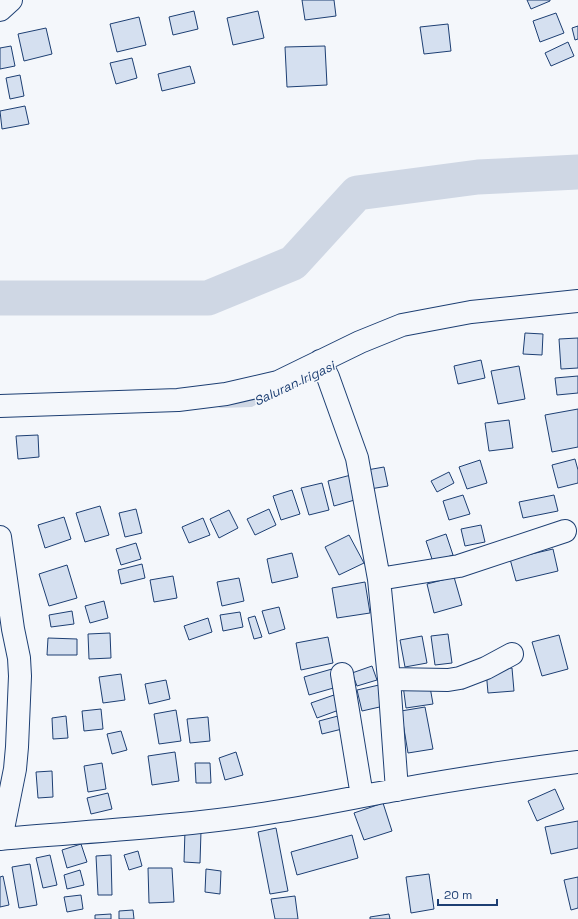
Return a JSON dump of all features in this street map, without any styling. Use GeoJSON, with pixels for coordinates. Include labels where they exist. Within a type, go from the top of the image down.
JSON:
{"type":"FeatureCollection","features":[{"type":"Feature","properties":{"kind":"street"},"geometry":{"type":"LineString","coordinates":[[0,10],[11,0]]}},
{"type":"Feature","properties":{"kind":"street"},"geometry":{"type":"LineString","coordinates":[[0,406],[178,400],[226,394],[278,382],[324,368],[360,342],[402,325],[471,312],[578,301]]}},
{"type":"Feature","properties":{"kind":"street"},"geometry":{"type":"LineString","coordinates":[[324,368],[357,458],[379,579],[389,679],[397,790]]}},
{"type":"Feature","properties":{"kind":"street"},"geometry":{"type":"LineString","coordinates":[[379,579],[459,566],[565,531]]}},
{"type":"Feature","properties":{"kind":"street"},"geometry":{"type":"LineString","coordinates":[[0,537],[13,629],[19,658],[20,676],[20,710],[16,754],[1,839],[134,829],[232,818],[518,770],[578,762]]}},
{"type":"Feature","properties":{"kind":"street"},"geometry":{"type":"LineString","coordinates":[[389,679],[448,680],[460,678],[486,668],[512,654]]}},
{"type":"Feature","properties":{"kind":"street"},"geometry":{"type":"LineString","coordinates":[[342,674],[362,796]]}},
{"type":"Feature","properties":{"kind":"building"},"geometry":{"type":"Polygon","coordinates":[[[302,0],[334,0],[336,16],[305,20],[302,0]]]}},
{"type":"Feature","properties":{"kind":"building"},"geometry":{"type":"Polygon","coordinates":[[[527,0],[550,0],[550,1],[531,9],[527,0]]]}},
{"type":"Feature","properties":{"kind":"building"},"geometry":{"type":"Polygon","coordinates":[[[194,11],[198,29],[173,35],[169,17],[194,11]]]}},
{"type":"Feature","properties":{"kind":"building"},"geometry":{"type":"Polygon","coordinates":[[[258,11],[264,38],[233,45],[227,18],[258,11]]]}},
{"type":"Feature","properties":{"kind":"building"},"geometry":{"type":"Polygon","coordinates":[[[556,13],[564,33],[540,42],[533,21],[556,13]]]}},
{"type":"Feature","properties":{"kind":"building"},"geometry":{"type":"Polygon","coordinates":[[[139,17],[146,45],[117,52],[110,24],[139,17]]]}},
{"type":"Feature","properties":{"kind":"building"},"geometry":{"type":"Polygon","coordinates":[[[448,24],[451,51],[424,54],[420,27],[448,24]]]}},
{"type":"Feature","properties":{"kind":"building"},"geometry":{"type":"Polygon","coordinates":[[[578,26],[578,39],[575,40],[572,28],[578,26]]]}},
{"type":"Feature","properties":{"kind":"building"},"geometry":{"type":"Polygon","coordinates":[[[46,28],[52,54],[24,61],[18,34],[46,28]]]}},
{"type":"Feature","properties":{"kind":"building"},"geometry":{"type":"Polygon","coordinates":[[[568,42],[574,56],[551,66],[545,53],[568,42]]]}},
{"type":"Feature","properties":{"kind":"building"},"geometry":{"type":"Polygon","coordinates":[[[11,46],[15,66],[0,69],[0,48],[11,46]]]}},
{"type":"Feature","properties":{"kind":"building"},"geometry":{"type":"Polygon","coordinates":[[[325,46],[327,85],[287,87],[285,47],[325,46]]]}},
{"type":"Feature","properties":{"kind":"building"},"geometry":{"type":"Polygon","coordinates":[[[132,58],[137,78],[116,84],[110,63],[132,58]]]}},
{"type":"Feature","properties":{"kind":"building"},"geometry":{"type":"Polygon","coordinates":[[[190,66],[195,83],[162,91],[158,74],[190,66]]]}},
{"type":"Feature","properties":{"kind":"building"},"geometry":{"type":"Polygon","coordinates":[[[20,75],[24,96],[10,99],[6,78],[20,75]]]}},
{"type":"Feature","properties":{"kind":"building"},"geometry":{"type":"Polygon","coordinates":[[[25,106],[29,124],[2,129],[0,111],[25,106]]]}},
{"type":"Feature","properties":{"kind":"building"},"geometry":{"type":"Polygon","coordinates":[[[525,333],[543,334],[542,355],[523,354],[525,333]]]}},
{"type":"Feature","properties":{"kind":"building"},"geometry":{"type":"Polygon","coordinates":[[[578,338],[578,368],[561,369],[559,339],[578,338]]]}},
{"type":"Feature","properties":{"kind":"building"},"geometry":{"type":"Polygon","coordinates":[[[481,360],[485,378],[458,384],[454,366],[481,360]]]}},
{"type":"Feature","properties":{"kind":"building"},"geometry":{"type":"Polygon","coordinates":[[[519,366],[525,399],[498,404],[491,371],[519,366]]]}},
{"type":"Feature","properties":{"kind":"building"},"geometry":{"type":"Polygon","coordinates":[[[578,376],[578,393],[557,395],[555,378],[578,376]]]}},
{"type":"Feature","properties":{"kind":"building"},"geometry":{"type":"Polygon","coordinates":[[[578,409],[578,447],[552,452],[545,415],[578,409]]]}},
{"type":"Feature","properties":{"kind":"building"},"geometry":{"type":"Polygon","coordinates":[[[509,420],[513,448],[489,451],[485,423],[509,420]]]}},
{"type":"Feature","properties":{"kind":"building"},"geometry":{"type":"Polygon","coordinates":[[[38,435],[39,457],[18,459],[16,436],[38,435]]]}},
{"type":"Feature","properties":{"kind":"building"},"geometry":{"type":"Polygon","coordinates":[[[575,459],[578,470],[578,483],[558,488],[552,465],[575,459]]]}},
{"type":"Feature","properties":{"kind":"building"},"geometry":{"type":"Polygon","coordinates":[[[480,460],[487,483],[467,489],[459,467],[480,460]]]}},
{"type":"Feature","properties":{"kind":"building"},"geometry":{"type":"Polygon","coordinates":[[[384,467],[388,486],[370,489],[367,470],[384,467]]]}},
{"type":"Feature","properties":{"kind":"building"},"geometry":{"type":"Polygon","coordinates":[[[449,472],[454,483],[437,492],[431,481],[449,472]]]}},
{"type":"Feature","properties":{"kind":"building"},"geometry":{"type":"Polygon","coordinates":[[[351,475],[358,499],[334,506],[328,481],[351,475]]]}},
{"type":"Feature","properties":{"kind":"building"},"geometry":{"type":"Polygon","coordinates":[[[322,483],[329,510],[309,515],[301,488],[322,483]]]}},
{"type":"Feature","properties":{"kind":"building"},"geometry":{"type":"Polygon","coordinates":[[[292,490],[300,514],[281,520],[273,496],[292,490]]]}},
{"type":"Feature","properties":{"kind":"building"},"geometry":{"type":"Polygon","coordinates":[[[463,495],[470,514],[449,520],[443,501],[463,495]]]}},
{"type":"Feature","properties":{"kind":"building"},"geometry":{"type":"Polygon","coordinates":[[[554,495],[558,511],[523,518],[519,502],[554,495]]]}},
{"type":"Feature","properties":{"kind":"building"},"geometry":{"type":"Polygon","coordinates":[[[100,506],[109,535],[85,542],[76,513],[100,506]]]}},
{"type":"Feature","properties":{"kind":"building"},"geometry":{"type":"Polygon","coordinates":[[[136,509],[142,533],[125,537],[119,513],[136,509]]]}},
{"type":"Feature","properties":{"kind":"building"},"geometry":{"type":"Polygon","coordinates":[[[269,509],[276,525],[255,535],[247,519],[269,509]]]}},
{"type":"Feature","properties":{"kind":"building"},"geometry":{"type":"Polygon","coordinates":[[[229,510],[238,528],[219,538],[210,519],[229,510]]]}},
{"type":"Feature","properties":{"kind":"building"},"geometry":{"type":"Polygon","coordinates":[[[64,517],[71,539],[45,548],[38,525],[64,517]]]}},
{"type":"Feature","properties":{"kind":"building"},"geometry":{"type":"Polygon","coordinates":[[[203,518],[210,535],[189,543],[182,527],[203,518]]]}},
{"type":"Feature","properties":{"kind":"building"},"geometry":{"type":"Polygon","coordinates":[[[481,525],[485,542],[465,546],[461,529],[481,525]]]}},
{"type":"Feature","properties":{"kind":"building"},"geometry":{"type":"Polygon","coordinates":[[[446,534],[453,555],[433,562],[426,541],[446,534]]]}},
{"type":"Feature","properties":{"kind":"building"},"geometry":{"type":"Polygon","coordinates":[[[349,535],[364,563],[339,575],[325,547],[349,535]]]}},
{"type":"Feature","properties":{"kind":"building"},"geometry":{"type":"Polygon","coordinates":[[[136,543],[141,559],[121,565],[116,549],[136,543]]]}},
{"type":"Feature","properties":{"kind":"building"},"geometry":{"type":"Polygon","coordinates":[[[553,549],[558,571],[516,581],[510,559],[553,549]]]}},
{"type":"Feature","properties":{"kind":"building"},"geometry":{"type":"Polygon","coordinates":[[[292,553],[298,577],[272,583],[267,559],[292,553]]]}},
{"type":"Feature","properties":{"kind":"building"},"geometry":{"type":"Polygon","coordinates":[[[142,564],[145,578],[121,584],[118,570],[142,564]]]}},
{"type":"Feature","properties":{"kind":"building"},"geometry":{"type":"Polygon","coordinates":[[[67,565],[77,598],[49,606],[39,574],[67,565]]]}},
{"type":"Feature","properties":{"kind":"building"},"geometry":{"type":"Polygon","coordinates":[[[173,576],[177,598],[154,602],[150,580],[173,576]]]}},
{"type":"Feature","properties":{"kind":"building"},"geometry":{"type":"Polygon","coordinates":[[[454,577],[462,605],[434,613],[427,584],[454,577]]]}},
{"type":"Feature","properties":{"kind":"building"},"geometry":{"type":"Polygon","coordinates":[[[239,578],[244,601],[222,606],[217,582],[239,578]]]}},
{"type":"Feature","properties":{"kind":"building"},"geometry":{"type":"Polygon","coordinates":[[[365,582],[370,613],[337,618],[332,588],[365,582]]]}},
{"type":"Feature","properties":{"kind":"building"},"geometry":{"type":"Polygon","coordinates":[[[104,601],[108,618],[90,623],[85,606],[104,601]]]}},
{"type":"Feature","properties":{"kind":"building"},"geometry":{"type":"Polygon","coordinates":[[[279,607],[285,629],[269,634],[262,611],[279,607]]]}},
{"type":"Feature","properties":{"kind":"building"},"geometry":{"type":"Polygon","coordinates":[[[72,611],[74,624],[51,627],[49,615],[72,611]]]}},
{"type":"Feature","properties":{"kind":"building"},"geometry":{"type":"Polygon","coordinates":[[[240,612],[243,627],[223,631],[220,615],[240,612]]]}},
{"type":"Feature","properties":{"kind":"building"},"geometry":{"type":"Polygon","coordinates":[[[255,616],[262,637],[254,639],[248,618],[255,616]]]}},
{"type":"Feature","properties":{"kind":"building"},"geometry":{"type":"Polygon","coordinates":[[[208,618],[212,632],[189,640],[184,626],[208,618]]]}},
{"type":"Feature","properties":{"kind":"building"},"geometry":{"type":"Polygon","coordinates":[[[110,633],[111,658],[89,659],[88,634],[110,633]]]}},
{"type":"Feature","properties":{"kind":"building"},"geometry":{"type":"Polygon","coordinates":[[[448,634],[452,663],[435,665],[431,636],[448,634]]]}},
{"type":"Feature","properties":{"kind":"building"},"geometry":{"type":"Polygon","coordinates":[[[559,635],[568,669],[542,676],[532,642],[559,635]]]}},
{"type":"Feature","properties":{"kind":"building"},"geometry":{"type":"Polygon","coordinates":[[[422,636],[427,663],[405,667],[400,640],[422,636]]]}},
{"type":"Feature","properties":{"kind":"building"},"geometry":{"type":"Polygon","coordinates":[[[328,637],[333,663],[301,670],[296,643],[328,637]]]}},
{"type":"Feature","properties":{"kind":"building"},"geometry":{"type":"Polygon","coordinates":[[[48,638],[77,639],[77,655],[47,655],[48,638]]]}},
{"type":"Feature","properties":{"kind":"building"},"geometry":{"type":"Polygon","coordinates":[[[372,666],[377,680],[357,686],[352,673],[372,666]]]}},
{"type":"Feature","properties":{"kind":"building"},"geometry":{"type":"Polygon","coordinates":[[[512,668],[514,691],[488,693],[486,670],[512,668]]]}},
{"type":"Feature","properties":{"kind":"building"},"geometry":{"type":"Polygon","coordinates":[[[332,669],[337,687],[309,695],[304,677],[332,669]]]}},
{"type":"Feature","properties":{"kind":"building"},"geometry":{"type":"Polygon","coordinates":[[[121,674],[125,700],[103,703],[99,677],[121,674]]]}},
{"type":"Feature","properties":{"kind":"building"},"geometry":{"type":"Polygon","coordinates":[[[166,680],[170,699],[149,704],[145,684],[166,680]]]}},
{"type":"Feature","properties":{"kind":"building"},"geometry":{"type":"Polygon","coordinates":[[[429,681],[433,704],[406,708],[403,685],[429,681]]]}},
{"type":"Feature","properties":{"kind":"building"},"geometry":{"type":"Polygon","coordinates":[[[379,685],[384,706],[362,711],[357,690],[379,685]]]}},
{"type":"Feature","properties":{"kind":"building"},"geometry":{"type":"Polygon","coordinates":[[[334,695],[339,710],[317,718],[311,703],[334,695]]]}},
{"type":"Feature","properties":{"kind":"building"},"geometry":{"type":"Polygon","coordinates":[[[425,707],[433,749],[408,753],[401,711],[425,707]]]}},
{"type":"Feature","properties":{"kind":"building"},"geometry":{"type":"Polygon","coordinates":[[[101,709],[103,729],[84,731],[82,711],[101,709]]]}},
{"type":"Feature","properties":{"kind":"building"},"geometry":{"type":"Polygon","coordinates":[[[176,710],[181,741],[159,744],[154,714],[176,710]]]}},
{"type":"Feature","properties":{"kind":"building"},"geometry":{"type":"Polygon","coordinates":[[[66,716],[68,738],[53,739],[52,718],[66,716]]]}},
{"type":"Feature","properties":{"kind":"building"},"geometry":{"type":"Polygon","coordinates":[[[338,716],[342,729],[322,734],[319,721],[338,716]]]}},
{"type":"Feature","properties":{"kind":"building"},"geometry":{"type":"Polygon","coordinates":[[[208,717],[210,741],[190,743],[187,719],[208,717]]]}},
{"type":"Feature","properties":{"kind":"building"},"geometry":{"type":"Polygon","coordinates":[[[121,731],[127,750],[112,754],[107,734],[121,731]]]}},
{"type":"Feature","properties":{"kind":"building"},"geometry":{"type":"Polygon","coordinates":[[[175,752],[179,781],[152,785],[148,756],[175,752]]]}},
{"type":"Feature","properties":{"kind":"building"},"geometry":{"type":"Polygon","coordinates":[[[236,752],[243,775],[225,780],[219,758],[236,752]]]}},
{"type":"Feature","properties":{"kind":"building"},"geometry":{"type":"Polygon","coordinates":[[[102,763],[106,789],[88,792],[84,766],[102,763]]]}},
{"type":"Feature","properties":{"kind":"building"},"geometry":{"type":"Polygon","coordinates":[[[195,763],[210,763],[211,783],[196,783],[195,763]]]}},
{"type":"Feature","properties":{"kind":"building"},"geometry":{"type":"Polygon","coordinates":[[[52,771],[53,797],[38,798],[36,772],[52,771]]]}},
{"type":"Feature","properties":{"kind":"building"},"geometry":{"type":"Polygon","coordinates":[[[555,789],[564,809],[537,821],[528,801],[555,789]]]}},
{"type":"Feature","properties":{"kind":"building"},"geometry":{"type":"Polygon","coordinates":[[[108,793],[112,809],[91,814],[87,798],[108,793]]]}},
{"type":"Feature","properties":{"kind":"building"},"geometry":{"type":"Polygon","coordinates":[[[383,803],[392,831],[364,840],[354,813],[383,803]]]}},
{"type":"Feature","properties":{"kind":"building"},"geometry":{"type":"Polygon","coordinates":[[[578,821],[578,848],[551,854],[545,827],[578,821]]]}},
{"type":"Feature","properties":{"kind":"building"},"geometry":{"type":"Polygon","coordinates":[[[276,828],[288,891],[270,894],[258,832],[276,828]]]}},
{"type":"Feature","properties":{"kind":"building"},"geometry":{"type":"Polygon","coordinates":[[[185,830],[201,831],[200,863],[184,862],[185,830]]]}},
{"type":"Feature","properties":{"kind":"building"},"geometry":{"type":"Polygon","coordinates":[[[352,835],[358,858],[297,875],[291,852],[352,835]]]}},
{"type":"Feature","properties":{"kind":"building"},"geometry":{"type":"Polygon","coordinates":[[[81,844],[87,862],[67,868],[62,850],[81,844]]]}},
{"type":"Feature","properties":{"kind":"building"},"geometry":{"type":"Polygon","coordinates":[[[138,851],[142,866],[129,870],[124,855],[138,851]]]}},
{"type":"Feature","properties":{"kind":"building"},"geometry":{"type":"Polygon","coordinates":[[[50,855],[57,885],[43,888],[36,858],[50,855]]]}},
{"type":"Feature","properties":{"kind":"building"},"geometry":{"type":"Polygon","coordinates":[[[111,855],[112,895],[98,895],[96,856],[111,855]]]}},
{"type":"Feature","properties":{"kind":"building"},"geometry":{"type":"Polygon","coordinates":[[[30,864],[37,905],[19,908],[12,867],[30,864]]]}},
{"type":"Feature","properties":{"kind":"building"},"geometry":{"type":"Polygon","coordinates":[[[148,868],[172,868],[174,902],[149,903],[148,868]]]}},
{"type":"Feature","properties":{"kind":"building"},"geometry":{"type":"Polygon","coordinates":[[[206,869],[221,871],[220,894],[205,892],[206,869]]]}},
{"type":"Feature","properties":{"kind":"building"},"geometry":{"type":"Polygon","coordinates":[[[80,870],[84,885],[67,889],[64,875],[80,870]]]}},
{"type":"Feature","properties":{"kind":"building"},"geometry":{"type":"Polygon","coordinates":[[[429,874],[434,909],[411,913],[406,877],[429,874]]]}},
{"type":"Feature","properties":{"kind":"building"},"geometry":{"type":"Polygon","coordinates":[[[3,876],[9,905],[0,907],[0,877],[3,876]]]}},
{"type":"Feature","properties":{"kind":"building"},"geometry":{"type":"Polygon","coordinates":[[[578,877],[578,908],[571,910],[564,880],[578,877]]]}},
{"type":"Feature","properties":{"kind":"building"},"geometry":{"type":"Polygon","coordinates":[[[81,895],[83,909],[67,912],[64,897],[81,895]]]}},
{"type":"Feature","properties":{"kind":"building"},"geometry":{"type":"Polygon","coordinates":[[[295,896],[298,919],[275,919],[271,899],[295,896]]]}},
{"type":"Feature","properties":{"kind":"building"},"geometry":{"type":"Polygon","coordinates":[[[133,910],[134,919],[119,919],[119,911],[133,910]]]}},
{"type":"Feature","properties":{"kind":"building"},"geometry":{"type":"Polygon","coordinates":[[[111,914],[111,919],[95,919],[95,915],[111,914]]]}},
{"type":"Feature","properties":{"kind":"building"},"geometry":{"type":"Polygon","coordinates":[[[389,914],[390,919],[370,919],[370,917],[389,914]]]}},
{"type":"Feature","properties":{"kind":"waterway"},"geometry":{"type":"LineString","coordinates":[[0,298],[208,298],[293,263],[357,193],[478,177],[578,172]]}},
{"type":"Feature","properties":{"kind":"waterway","name":"Saluran Irigasi"},"geometry":{"type":"LineString","coordinates":[[221,405],[251,404],[275,392]]}}]}
